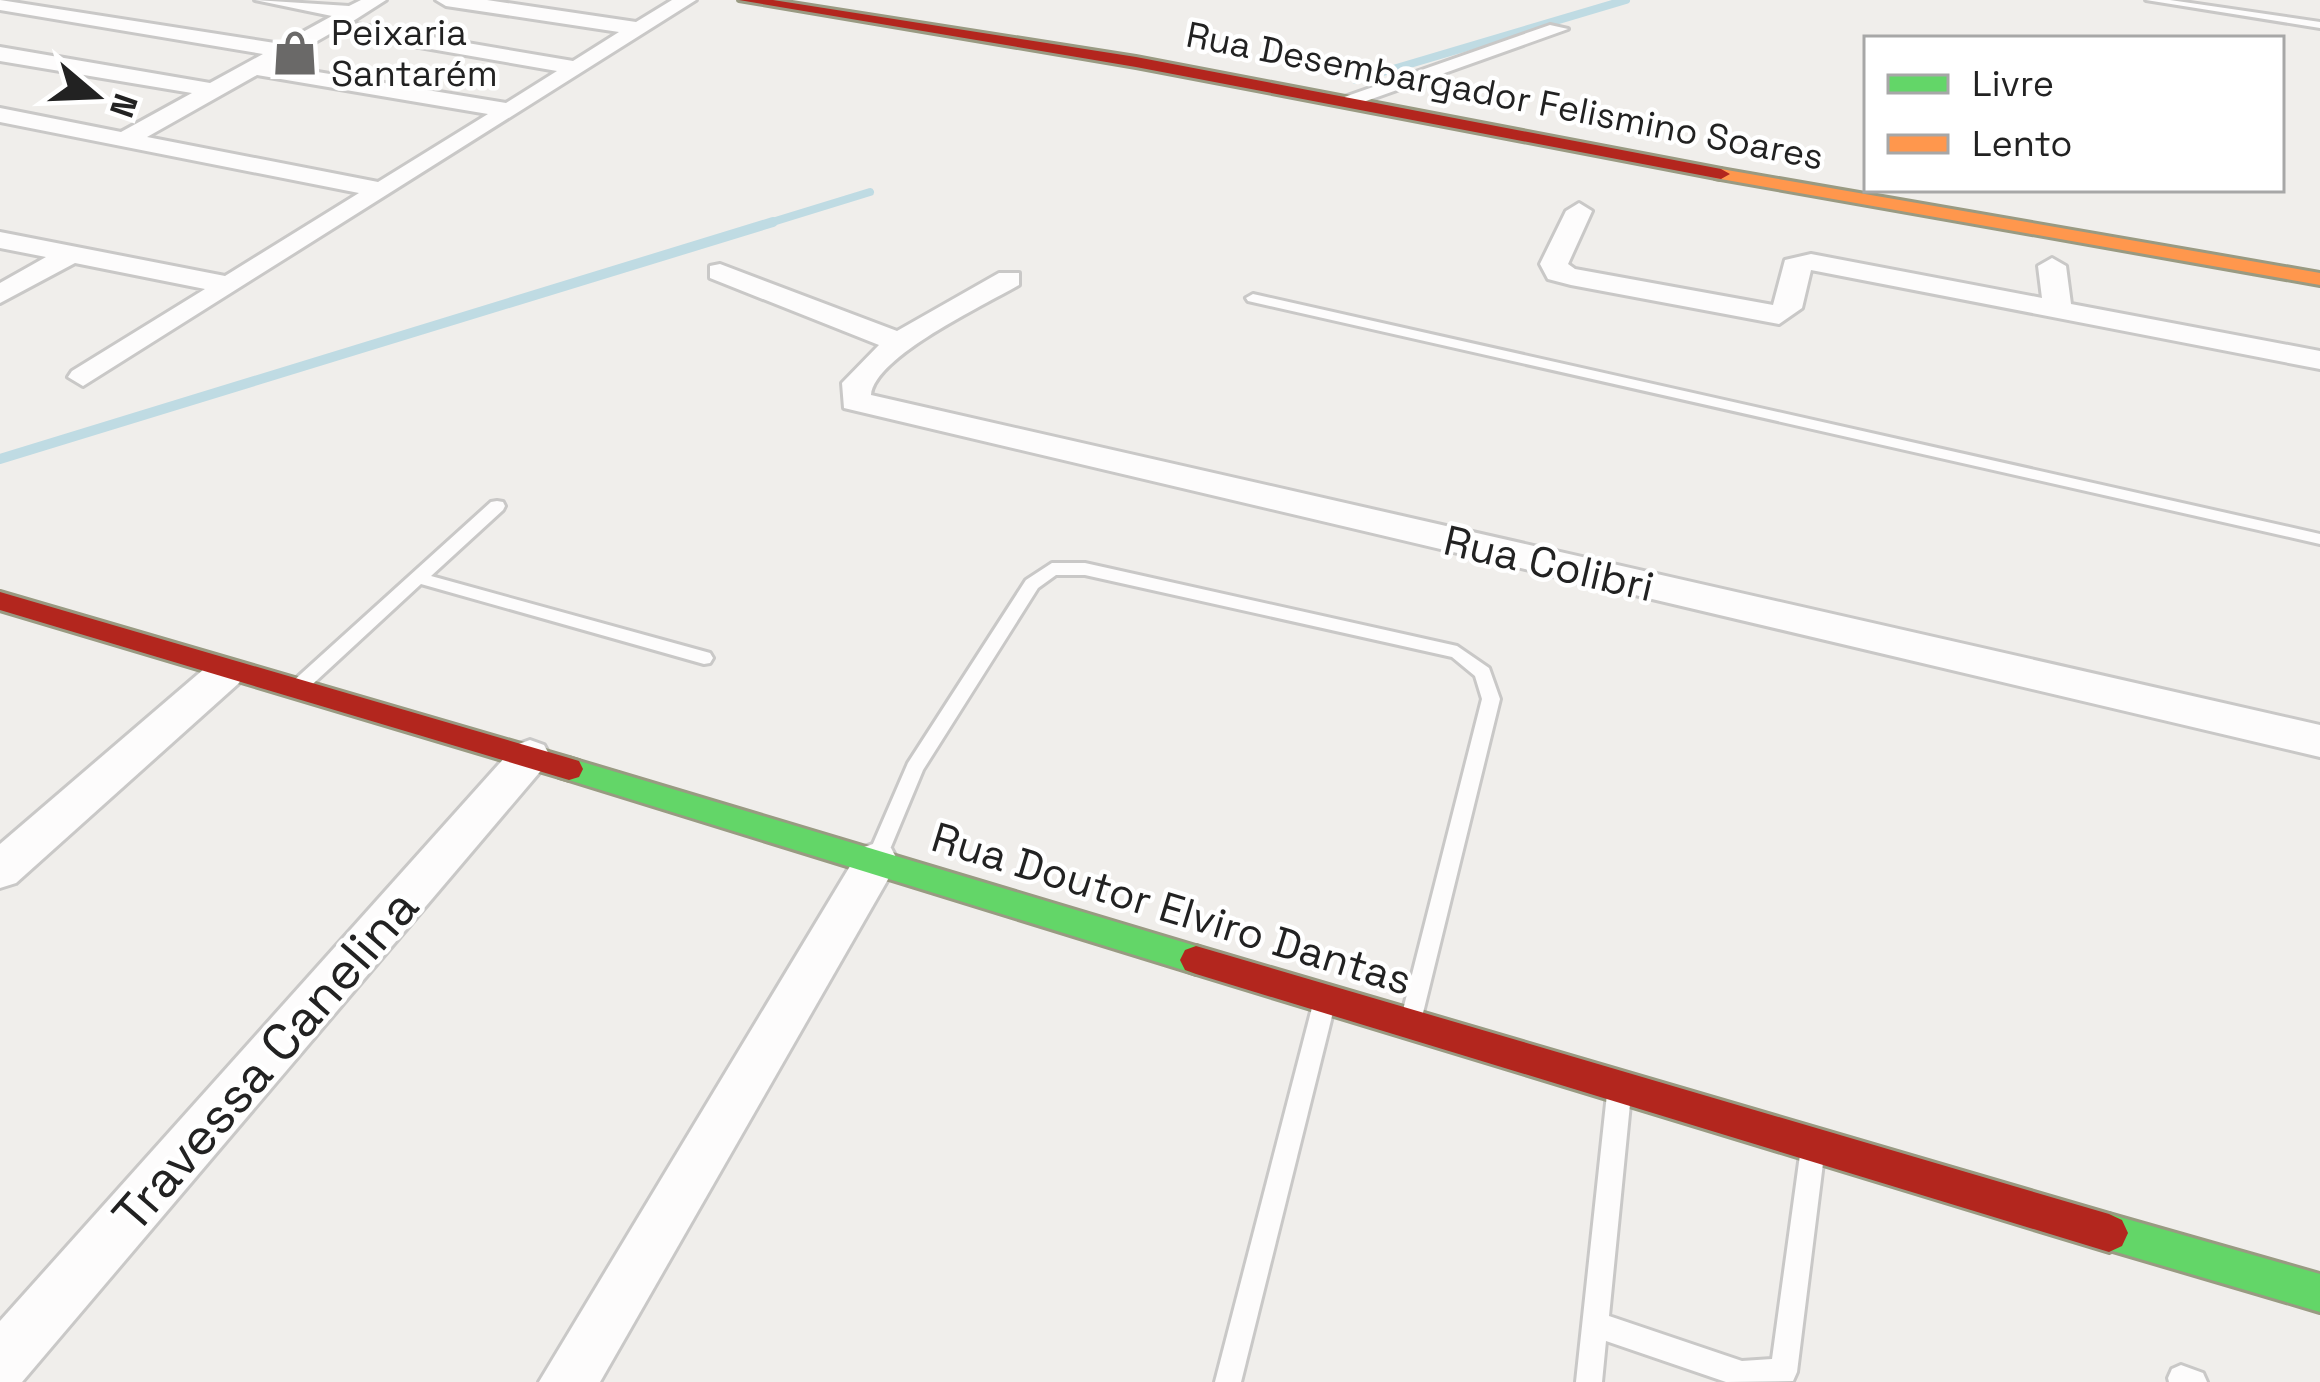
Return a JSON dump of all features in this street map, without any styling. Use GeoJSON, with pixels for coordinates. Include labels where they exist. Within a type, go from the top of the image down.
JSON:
{"type":"FeatureCollection","features":[{"type":"Feature","properties":{"kind":"street"},"geometry":{"type":"LineString","coordinates":[[266,0],[576,68]]}},
{"type":"Feature","properties":{"kind":"street"},"geometry":{"type":"LineString","coordinates":[[129,137],[376,0]]}},
{"type":"Feature","properties":{"kind":"street"},"geometry":{"type":"LineString","coordinates":[[446,0],[638,29]]}},
{"type":"Feature","properties":{"kind":"street"},"geometry":{"type":"LineString","coordinates":[[83,377],[686,0]]}},
{"type":"Feature","properties":{"kind":"street","name":"Rua Desembargador Felismino Soares"},"geometry":{"type":"LineString","coordinates":[[751,0],[1113,58],[1766,183],[2320,279]]}},
{"type":"Feature","properties":{"kind":"street"},"geometry":{"type":"LineString","coordinates":[[0,4],[285,51]]}},
{"type":"Feature","properties":{"kind":"street"},"geometry":{"type":"LineString","coordinates":[[1344,101],[1558,29]]}},
{"type":"Feature","properties":{"kind":"street"},"geometry":{"type":"LineString","coordinates":[[0,55],[214,90]]}},
{"type":"Feature","properties":{"kind":"street"},"geometry":{"type":"LineString","coordinates":[[255,68],[509,110]]}},
{"type":"Feature","properties":{"kind":"street"},"geometry":{"type":"LineString","coordinates":[[0,115],[381,190]]}},
{"type":"Feature","properties":{"kind":"street"},"geometry":{"type":"LineString","coordinates":[[1579,211],[1554,264],[1558,273],[1571,277],[1779,315],[1788,308],[1795,266],[1811,262],[2320,360]]}},
{"type":"Feature","properties":{"kind":"street"},"geometry":{"type":"LineString","coordinates":[[0,240],[229,285]]}},
{"type":"Feature","properties":{"kind":"street"},"geometry":{"type":"LineString","coordinates":[[0,296],[69,255]]}},
{"type":"Feature","properties":{"kind":"street"},"geometry":{"type":"LineString","coordinates":[[2052,266],[2059,310]]}},
{"type":"Feature","properties":{"kind":"street"},"geometry":{"type":"LineString","coordinates":[[719,272],[899,342]]}},
{"type":"Feature","properties":{"kind":"street","name":"Rua Colibri"},"geometry":{"type":"LineString","coordinates":[[1009,279],[899,342],[857,382],[855,401],[2320,741]]}},
{"type":"Feature","properties":{"kind":"street","name":"Rua Doutor Elviro Dantas"},"geometry":{"type":"LineString","coordinates":[[0,601],[225,673],[530,755],[1812,1150],[2320,1293]]}},
{"type":"Feature","properties":{"kind":"street"},"geometry":{"type":"LineString","coordinates":[[0,870],[225,673]]}},
{"type":"Feature","properties":{"kind":"street","name":"Travessa Canelina"},"geometry":{"type":"LineString","coordinates":[[0,1364],[530,755]]}},
{"type":"Feature","properties":{"kind":"street"},"geometry":{"type":"LineString","coordinates":[[568,1382],[876,861]]}},
{"type":"Feature","properties":{"kind":"lane"},"geometry":{"type":"LineString","coordinates":[[2151,0],[2320,25]]}},
{"type":"Feature","properties":{"kind":"lane"},"geometry":{"type":"LineString","coordinates":[[1252,298],[2320,538]]}},
{"type":"Feature","properties":{"kind":"lane"},"geometry":{"type":"LineString","coordinates":[[293,692],[497,506]]}},
{"type":"Feature","properties":{"kind":"lane"},"geometry":{"type":"LineString","coordinates":[[876,861],[915,768],[1032,584],[1052,569],[1085,569],[1457,652],[1483,673],[1491,699],[1410,1024]]}},
{"type":"Feature","properties":{"kind":"lane"},"geometry":{"type":"LineString","coordinates":[[422,579],[704,658]]}},
{"type":"Feature","properties":{"kind":"lane"},"geometry":{"type":"LineString","coordinates":[[1228,1382],[1326,1000]]}},
{"type":"Feature","properties":{"kind":"lane"},"geometry":{"type":"LineString","coordinates":[[1589,1382],[1619,1091]]}},
{"type":"Feature","properties":{"kind":"lane"},"geometry":{"type":"LineString","coordinates":[[1596,1325],[1742,1374],[1784,1372],[1812,1150]]}},
{"type":"Feature","properties":{"kind":"waterway"},"geometry":{"type":"LineString","coordinates":[[1356,80],[1626,0]]}},
{"type":"Feature","properties":{"kind":"waterway"},"geometry":{"type":"LineString","coordinates":[[763,225],[870,192]]}},
{"type":"Feature","properties":{"kind":"waterway"},"geometry":{"type":"LineString","coordinates":[[0,459],[773,222]]}},
{"type":"Feature","properties":{"kind":"traffic: fast"},"geometry":{"type":"LineString","coordinates":[[569,769],[1196,960]]}},
{"type":"Feature","properties":{"kind":"traffic: fast"},"geometry":{"type":"LineString","coordinates":[[2109,1233],[2320,1293]]}},
{"type":"Feature","properties":{"kind":"traffic: slow"},"geometry":{"type":"LineString","coordinates":[[1721,174],[2320,279]]}},
{"type":"Feature","properties":{"kind":"traffic: jam"},"geometry":{"type":"LineString","coordinates":[[746,0],[1136,62],[1721,174]]}},
{"type":"Feature","properties":{"kind":"traffic: jam"},"geometry":{"type":"LineString","coordinates":[[0,601],[569,769]]}},
{"type":"Feature","properties":{"kind":"traffic: jam"},"geometry":{"type":"LineString","coordinates":[[1196,960],[2109,1233]]}},
{"type":"Feature","properties":{"kind":"place","name":"Peixaria Santarém"},"geometry":{"type":"Point","coordinates":[295,53]}}]}
